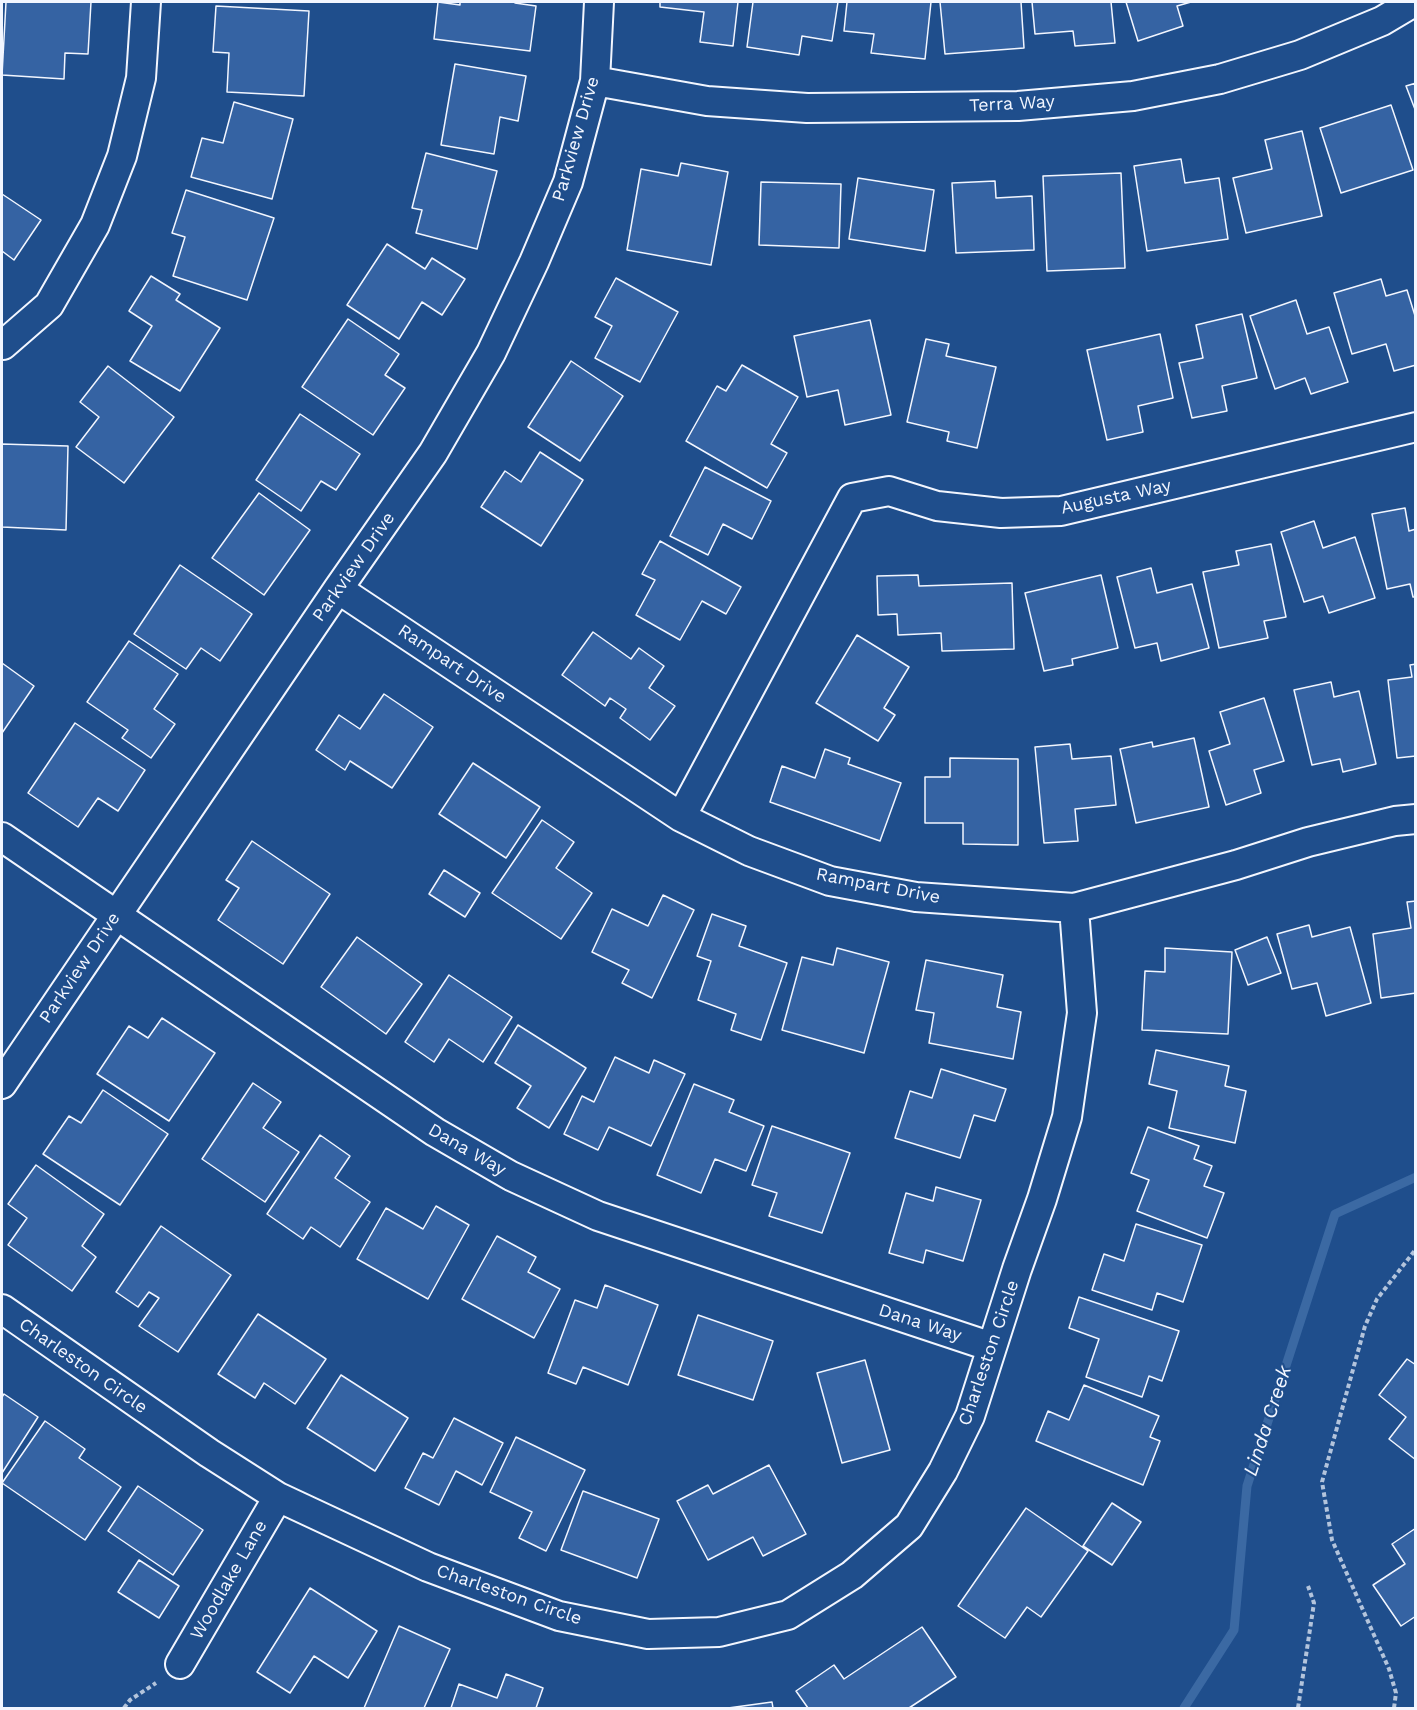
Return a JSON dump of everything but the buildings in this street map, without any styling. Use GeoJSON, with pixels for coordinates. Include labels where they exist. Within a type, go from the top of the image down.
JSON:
{"type":"FeatureCollection","features":[{"type":"Feature","properties":{"kind":"street"},"geometry":{"type":"LineString","coordinates":[[2,344],[49,305],[96,225],[122,156],[141,78],[146,2]]}},
{"type":"Feature","properties":{"kind":"street","name":"Parkview Drive"},"geometry":{"type":"LineString","coordinates":[[2,1084],[433,453],[491,353],[534,262],[568,182],[595,81],[599,2]]}},
{"type":"Feature","properties":{"kind":"street","name":"Terra Way"},"geometry":{"type":"LineString","coordinates":[[595,81],[707,101],[807,108],[1018,106],[1133,96],[1220,79],[1300,55],[1382,21],[1414,2]]}},
{"type":"Feature","properties":{"kind":"street","name":"Augusta Way"},"geometry":{"type":"LineString","coordinates":[[681,817],[852,498],[889,491],[937,506],[1000,513],[1061,511],[1416,427]]}},
{"type":"Feature","properties":{"kind":"street","name":"Rampart Drive"},"geometry":{"type":"LineString","coordinates":[[338,589],[681,817],[749,851],[830,881],[916,897],[1074,908],[1308,842],[1395,821],[1416,819]]}},
{"type":"Feature","properties":{"kind":"street","name":"Dana Way"},"geometry":{"type":"LineString","coordinates":[[2,837],[435,1132],[511,1176],[598,1216],[992,1347]]}},
{"type":"Feature","properties":{"kind":"street","name":"Charleston Circle"},"geometry":{"type":"LineString","coordinates":[[2,1309],[209,1453],[278,1497],[428,1567],[559,1616],[648,1634],[720,1632],[788,1615],[852,1575],[909,1526],[943,1471],[970,1416],[1067,1116],[1082,1013],[1074,908]]}},
{"type":"Feature","properties":{"kind":"street","name":"Woodlake Lane"},"geometry":{"type":"LineString","coordinates":[[180,1664],[278,1497]]}},
{"type":"Feature","properties":{"kind":"path"},"geometry":{"type":"LineString","coordinates":[[1394,1708],[1395,1694],[1389,1669],[1332,1540],[1322,1482],[1365,1326],[1377,1299],[1416,1249]]}},
{"type":"Feature","properties":{"kind":"path"},"geometry":{"type":"LineString","coordinates":[[1298,1708],[1314,1603],[1308,1586]]}},
{"type":"Feature","properties":{"kind":"path"},"geometry":{"type":"LineString","coordinates":[[124,1708],[130,1700],[163,1679],[180,1664]]}},
{"type":"Feature","properties":{"kind":"waterway","name":"Linda Creek"},"geometry":{"type":"LineString","coordinates":[[1184,1708],[1234,1630],[1247,1486],[1335,1214],[1416,1177]]}}]}
